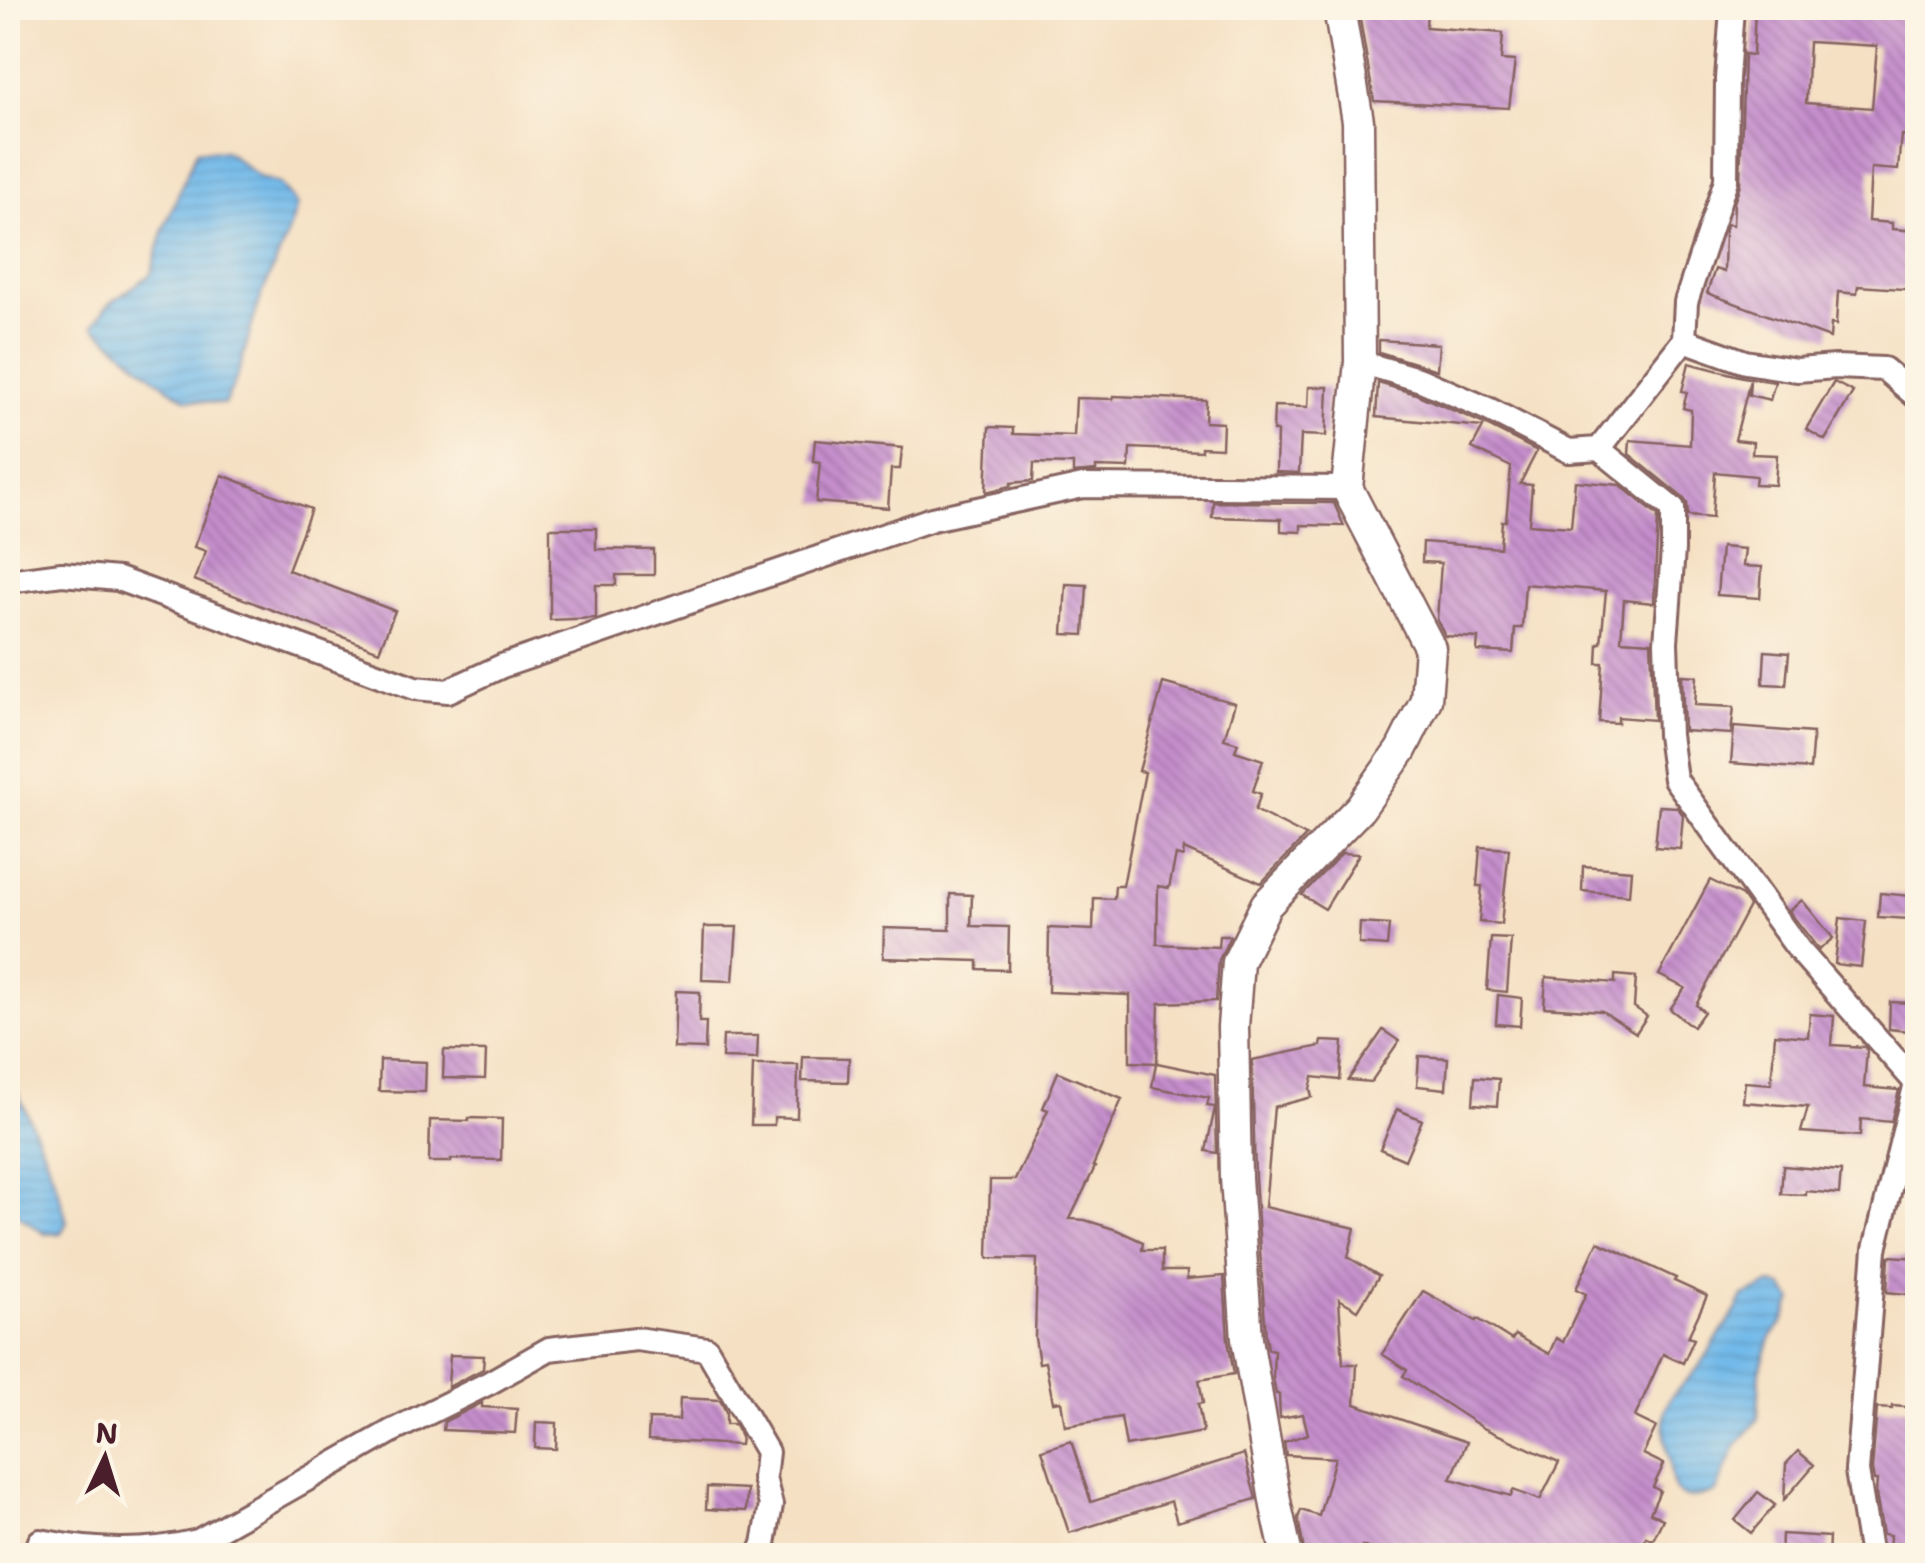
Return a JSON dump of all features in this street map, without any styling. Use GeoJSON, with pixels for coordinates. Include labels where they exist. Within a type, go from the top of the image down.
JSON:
{"type":"FeatureCollection","features":[{"type":"Feature","properties":{"kind":"street"},"geometry":{"type":"LineString","coordinates":[[1287,1556],[1246,1339],[1233,1026],[1238,962],[1266,905],[1360,808],[1401,750],[1426,700],[1430,648],[1347,488],[1360,362],[1358,122],[1339,8]]}},
{"type":"Feature","properties":{"kind":"street"},"geometry":{"type":"LineString","coordinates":[[1599,449],[1684,340],[1686,302],[1726,180],[1732,8]]}},
{"type":"Feature","properties":{"kind":"street"},"geometry":{"type":"LineString","coordinates":[[1684,340],[1745,362],[1797,370],[1884,369],[1918,398]]}},
{"type":"Feature","properties":{"kind":"street"},"geometry":{"type":"LineString","coordinates":[[1360,362],[1422,380],[1569,450],[1599,449],[1672,509],[1666,642],[1669,734],[1675,779],[1798,950],[1916,1083],[1875,1249],[1857,1471],[1870,1556]]}},
{"type":"Feature","properties":{"kind":"street"},"geometry":{"type":"LineString","coordinates":[[8,581],[62,574],[118,579],[415,688],[448,691],[502,666],[578,639],[950,515],[1082,486],[1347,488]]}},
{"type":"Feature","properties":{"kind":"street"},"geometry":{"type":"LineString","coordinates":[[35,1556],[40,1542],[126,1552],[198,1540],[549,1349],[636,1339],[708,1349],[766,1452],[764,1478],[771,1506],[759,1556]]}},
{"type":"Feature","properties":{"kind":"water"},"geometry":{"type":"Polygon","coordinates":[[[197,150],[226,151],[259,177],[280,184],[297,205],[224,404],[186,399],[93,326],[108,305],[151,274],[164,228],[197,150]]]}},
{"type":"Feature","properties":{"kind":"water"},"geometry":{"type":"Polygon","coordinates":[[[8,1078],[28,1115],[56,1185],[67,1222],[61,1233],[45,1234],[8,1208],[8,1078]]]}},
{"type":"Feature","properties":{"kind":"water"},"geometry":{"type":"Polygon","coordinates":[[[1771,1284],[1783,1287],[1793,1300],[1770,1339],[1760,1370],[1758,1419],[1736,1446],[1716,1492],[1700,1497],[1681,1495],[1673,1483],[1664,1428],[1667,1405],[1704,1361],[1743,1296],[1771,1284]]]}},
{"type":"Feature","properties":{"kind":"building"},"geometry":{"type":"Polygon","coordinates":[[[1358,8],[1427,8],[1426,27],[1503,33],[1501,60],[1515,61],[1509,108],[1374,101],[1358,8]]]}},
{"type":"Feature","properties":{"kind":"building"},"geometry":{"type":"Polygon","coordinates":[[[1755,8],[1918,8],[1918,136],[1901,135],[1898,170],[1871,168],[1868,221],[1892,223],[1892,229],[1918,231],[1918,290],[1858,286],[1857,294],[1838,292],[1836,325],[1831,324],[1830,338],[1707,293],[1715,269],[1724,272],[1725,230],[1727,224],[1733,225],[1740,184],[1744,54],[1753,55],[1755,8]],[[1809,42],[1806,103],[1872,108],[1877,46],[1809,42]]]}},
{"type":"Feature","properties":{"kind":"building"},"geometry":{"type":"Polygon","coordinates":[[[1379,340],[1439,344],[1437,370],[1379,352],[1379,340]]]}},
{"type":"Feature","properties":{"kind":"building"},"geometry":{"type":"Polygon","coordinates":[[[1689,363],[1775,382],[1770,400],[1749,395],[1750,380],[1735,440],[1753,442],[1752,454],[1777,455],[1775,485],[1755,484],[1756,476],[1715,472],[1712,518],[1688,516],[1683,498],[1629,454],[1630,440],[1690,445],[1691,410],[1683,408],[1687,392],[1682,391],[1689,363]]]}},
{"type":"Feature","properties":{"kind":"building"},"geometry":{"type":"Polygon","coordinates":[[[1834,382],[1853,392],[1825,440],[1806,429],[1834,382]]]}},
{"type":"Feature","properties":{"kind":"building"},"geometry":{"type":"Polygon","coordinates":[[[1378,383],[1416,394],[1537,451],[1520,484],[1532,485],[1529,524],[1571,527],[1575,481],[1620,485],[1658,516],[1654,603],[1624,600],[1621,640],[1651,642],[1654,720],[1618,717],[1618,723],[1599,722],[1603,663],[1597,663],[1598,643],[1606,591],[1525,584],[1522,628],[1515,628],[1513,653],[1477,651],[1478,638],[1445,636],[1437,620],[1441,563],[1422,562],[1423,542],[1500,548],[1511,467],[1472,448],[1483,427],[1376,417],[1378,383]]]}},
{"type":"Feature","properties":{"kind":"building"},"geometry":{"type":"Polygon","coordinates":[[[1309,387],[1328,387],[1326,436],[1301,435],[1299,473],[1276,472],[1274,406],[1308,407],[1309,387]]]}},
{"type":"Feature","properties":{"kind":"building"},"geometry":{"type":"Polygon","coordinates":[[[1076,398],[1206,400],[1205,422],[1223,423],[1222,448],[1130,448],[1129,468],[1096,467],[1096,471],[1073,473],[1073,464],[1034,463],[1033,481],[1011,483],[986,492],[989,427],[1013,428],[1013,434],[1074,436],[1076,398]]]}},
{"type":"Feature","properties":{"kind":"building"},"geometry":{"type":"Polygon","coordinates":[[[815,440],[902,448],[900,469],[891,469],[888,508],[816,502],[820,462],[813,461],[815,440]]]}},
{"type":"Feature","properties":{"kind":"building"},"geometry":{"type":"Polygon","coordinates":[[[222,475],[311,509],[288,570],[395,611],[379,651],[194,580],[206,551],[194,547],[222,475]]]}},
{"type":"Feature","properties":{"kind":"building"},"geometry":{"type":"Polygon","coordinates":[[[1213,502],[1334,503],[1344,526],[1301,525],[1301,532],[1281,531],[1281,519],[1212,517],[1213,502]]]}},
{"type":"Feature","properties":{"kind":"building"},"geometry":{"type":"Polygon","coordinates":[[[550,528],[596,528],[596,549],[654,550],[654,575],[616,575],[616,585],[596,585],[596,618],[550,620],[550,528]]]}},
{"type":"Feature","properties":{"kind":"building"},"geometry":{"type":"Polygon","coordinates":[[[1721,547],[1745,549],[1743,566],[1762,567],[1760,598],[1717,595],[1721,547]]]}},
{"type":"Feature","properties":{"kind":"building"},"geometry":{"type":"Polygon","coordinates":[[[1066,584],[1087,585],[1084,635],[1063,634],[1066,584]]]}},
{"type":"Feature","properties":{"kind":"building"},"geometry":{"type":"Polygon","coordinates":[[[1765,651],[1789,653],[1786,685],[1763,684],[1765,651]]]}},
{"type":"Feature","properties":{"kind":"building"},"geometry":{"type":"Polygon","coordinates":[[[1682,675],[1697,676],[1695,705],[1734,707],[1731,734],[1684,731],[1682,675]]]}},
{"type":"Feature","properties":{"kind":"building"},"geometry":{"type":"Polygon","coordinates":[[[1163,683],[1235,703],[1224,739],[1238,743],[1235,751],[1263,760],[1253,791],[1261,794],[1255,810],[1306,836],[1261,883],[1184,849],[1183,857],[1176,855],[1169,888],[1158,886],[1157,944],[1218,947],[1219,936],[1230,936],[1219,960],[1216,1001],[1159,1003],[1157,1063],[1215,1075],[1217,1153],[1206,1151],[1215,1107],[1207,1106],[1209,1098],[1152,1087],[1156,1063],[1130,1062],[1130,995],[1048,992],[1049,928],[1093,930],[1094,898],[1114,899],[1115,886],[1123,886],[1145,772],[1139,771],[1163,683]]]}},
{"type":"Feature","properties":{"kind":"building"},"geometry":{"type":"Polygon","coordinates":[[[1734,727],[1813,733],[1810,769],[1731,763],[1734,727]]]}},
{"type":"Feature","properties":{"kind":"building"},"geometry":{"type":"Polygon","coordinates":[[[1659,806],[1677,807],[1683,815],[1680,849],[1655,847],[1659,806]]]}},
{"type":"Feature","properties":{"kind":"building"},"geometry":{"type":"Polygon","coordinates":[[[1480,847],[1509,849],[1501,924],[1479,922],[1480,847]]]}},
{"type":"Feature","properties":{"kind":"building"},"geometry":{"type":"Polygon","coordinates":[[[1342,853],[1359,854],[1325,909],[1302,895],[1342,853]]]}},
{"type":"Feature","properties":{"kind":"building"},"geometry":{"type":"Polygon","coordinates":[[[1583,866],[1631,870],[1629,895],[1582,891],[1583,866]]]}},
{"type":"Feature","properties":{"kind":"building"},"geometry":{"type":"Polygon","coordinates":[[[1710,880],[1742,896],[1749,906],[1696,1005],[1704,1012],[1693,1027],[1670,1009],[1685,988],[1659,975],[1710,880]]]}},
{"type":"Feature","properties":{"kind":"building"},"geometry":{"type":"Polygon","coordinates":[[[1880,893],[1911,896],[1909,919],[1878,917],[1880,893]]]}},
{"type":"Feature","properties":{"kind":"building"},"geometry":{"type":"Polygon","coordinates":[[[950,894],[972,895],[971,926],[1009,927],[1008,970],[978,969],[978,961],[883,958],[884,928],[950,930],[950,894]]]}},
{"type":"Feature","properties":{"kind":"building"},"geometry":{"type":"Polygon","coordinates":[[[1802,900],[1833,938],[1819,950],[1789,911],[1802,900]]]}},
{"type":"Feature","properties":{"kind":"building"},"geometry":{"type":"Polygon","coordinates":[[[1840,918],[1866,921],[1861,967],[1835,964],[1840,918]]]}},
{"type":"Feature","properties":{"kind":"building"},"geometry":{"type":"Polygon","coordinates":[[[1360,923],[1389,925],[1387,946],[1359,944],[1360,923]]]}},
{"type":"Feature","properties":{"kind":"building"},"geometry":{"type":"Polygon","coordinates":[[[704,927],[737,927],[733,981],[702,980],[704,927]]]}},
{"type":"Feature","properties":{"kind":"building"},"geometry":{"type":"Polygon","coordinates":[[[1491,938],[1511,939],[1507,992],[1487,990],[1491,938]]]}},
{"type":"Feature","properties":{"kind":"building"},"geometry":{"type":"Polygon","coordinates":[[[1615,975],[1636,977],[1634,1007],[1647,1016],[1636,1033],[1602,1011],[1544,1007],[1546,977],[1615,983],[1615,975]]]}},
{"type":"Feature","properties":{"kind":"building"},"geometry":{"type":"Polygon","coordinates":[[[676,991],[700,992],[699,1022],[706,1022],[705,1049],[674,1048],[676,991]]]}},
{"type":"Feature","properties":{"kind":"building"},"geometry":{"type":"Polygon","coordinates":[[[1498,995],[1522,998],[1520,1026],[1496,1024],[1498,995]]]}},
{"type":"Feature","properties":{"kind":"building"},"geometry":{"type":"Polygon","coordinates":[[[1890,1002],[1910,1003],[1909,1031],[1889,1029],[1890,1002]]]}},
{"type":"Feature","properties":{"kind":"building"},"geometry":{"type":"Polygon","coordinates":[[[1810,1014],[1834,1016],[1832,1045],[1865,1047],[1864,1087],[1899,1090],[1891,1122],[1861,1119],[1860,1136],[1801,1132],[1808,1107],[1743,1102],[1745,1082],[1771,1084],[1775,1034],[1808,1037],[1810,1014]]]}},
{"type":"Feature","properties":{"kind":"building"},"geometry":{"type":"Polygon","coordinates":[[[1383,1030],[1399,1041],[1371,1082],[1348,1080],[1383,1030]]]}},
{"type":"Feature","properties":{"kind":"building"},"geometry":{"type":"Polygon","coordinates":[[[723,1036],[758,1036],[757,1059],[722,1058],[723,1036]]]}},
{"type":"Feature","properties":{"kind":"building"},"geometry":{"type":"Polygon","coordinates":[[[1322,1041],[1343,1042],[1340,1080],[1313,1077],[1312,1097],[1274,1107],[1265,1207],[1355,1228],[1348,1257],[1379,1276],[1358,1310],[1339,1299],[1343,1364],[1357,1364],[1355,1404],[1467,1442],[1451,1479],[1511,1496],[1513,1490],[1540,1500],[1559,1462],[1483,1428],[1403,1376],[1407,1370],[1382,1354],[1423,1291],[1512,1340],[1515,1335],[1549,1354],[1556,1338],[1563,1342],[1586,1294],[1576,1289],[1598,1242],[1707,1296],[1688,1337],[1694,1339],[1683,1363],[1663,1354],[1635,1417],[1656,1427],[1643,1454],[1664,1464],[1653,1487],[1660,1491],[1650,1513],[1663,1519],[1653,1540],[1646,1537],[1639,1556],[1390,1556],[1362,1546],[1362,1556],[1305,1556],[1298,1518],[1301,1510],[1319,1516],[1335,1458],[1286,1455],[1284,1442],[1308,1434],[1303,1414],[1280,1418],[1279,1394],[1273,1377],[1274,1350],[1268,1349],[1266,1337],[1252,1060],[1321,1046],[1322,1041]]]}},
{"type":"Feature","properties":{"kind":"building"},"geometry":{"type":"Polygon","coordinates":[[[444,1050],[486,1051],[485,1079],[443,1078],[444,1050]]]}},
{"type":"Feature","properties":{"kind":"building"},"geometry":{"type":"Polygon","coordinates":[[[1419,1056],[1448,1058],[1446,1089],[1417,1086],[1419,1056]]]}},
{"type":"Feature","properties":{"kind":"building"},"geometry":{"type":"Polygon","coordinates":[[[803,1057],[849,1058],[848,1082],[802,1081],[803,1057]]]}},
{"type":"Feature","properties":{"kind":"building"},"geometry":{"type":"Polygon","coordinates":[[[380,1060],[426,1062],[425,1092],[379,1091],[380,1060]]]}},
{"type":"Feature","properties":{"kind":"building"},"geometry":{"type":"Polygon","coordinates":[[[753,1065],[798,1065],[797,1118],[774,1117],[774,1125],[751,1125],[753,1065]]]}},
{"type":"Feature","properties":{"kind":"building"},"geometry":{"type":"Polygon","coordinates":[[[1058,1072],[1122,1099],[1070,1219],[1117,1230],[1143,1242],[1142,1250],[1162,1250],[1162,1271],[1187,1271],[1187,1279],[1224,1276],[1234,1374],[1199,1380],[1203,1432],[1126,1446],[1121,1417],[1065,1426],[1061,1401],[1053,1402],[1045,1362],[1039,1363],[1035,1338],[1037,1259],[988,1258],[990,1180],[1015,1180],[1048,1110],[1043,1108],[1058,1072]]]}},
{"type":"Feature","properties":{"kind":"building"},"geometry":{"type":"Polygon","coordinates":[[[1475,1077],[1499,1079],[1497,1106],[1473,1104],[1475,1077]]]}},
{"type":"Feature","properties":{"kind":"building"},"geometry":{"type":"Polygon","coordinates":[[[1397,1109],[1422,1120],[1405,1160],[1380,1149],[1397,1109]]]}},
{"type":"Feature","properties":{"kind":"building"},"geometry":{"type":"Polygon","coordinates":[[[502,1119],[501,1160],[429,1162],[430,1120],[502,1119]]]}},
{"type":"Feature","properties":{"kind":"building"},"geometry":{"type":"Polygon","coordinates":[[[1783,1166],[1841,1171],[1839,1194],[1781,1194],[1783,1166]]]}},
{"type":"Feature","properties":{"kind":"building"},"geometry":{"type":"Polygon","coordinates":[[[1889,1256],[1918,1258],[1918,1295],[1887,1292],[1889,1256]]]}},
{"type":"Feature","properties":{"kind":"building"},"geometry":{"type":"Polygon","coordinates":[[[450,1355],[484,1356],[483,1369],[448,1387],[450,1355]]]}},
{"type":"Feature","properties":{"kind":"building"},"geometry":{"type":"Polygon","coordinates":[[[680,1398],[720,1400],[726,1424],[734,1424],[741,1437],[740,1445],[648,1440],[649,1419],[679,1420],[680,1398]]]}},
{"type":"Feature","properties":{"kind":"building"},"geometry":{"type":"Polygon","coordinates":[[[482,1403],[482,1407],[517,1409],[515,1433],[443,1430],[444,1422],[482,1403]]]}},
{"type":"Feature","properties":{"kind":"building"},"geometry":{"type":"Polygon","coordinates":[[[1877,1408],[1918,1408],[1918,1445],[1912,1444],[1908,1492],[1914,1493],[1910,1556],[1889,1556],[1890,1535],[1883,1534],[1877,1480],[1872,1470],[1877,1408]]]}},
{"type":"Feature","properties":{"kind":"building"},"geometry":{"type":"Polygon","coordinates":[[[536,1422],[557,1423],[556,1449],[535,1448],[536,1422]]]}},
{"type":"Feature","properties":{"kind":"building"},"geometry":{"type":"Polygon","coordinates":[[[1071,1441],[1091,1502],[1244,1454],[1256,1499],[1177,1522],[1171,1501],[1069,1533],[1042,1450],[1071,1441]]]}},
{"type":"Feature","properties":{"kind":"building"},"geometry":{"type":"Polygon","coordinates":[[[1798,1451],[1814,1465],[1784,1500],[1786,1464],[1798,1451]]]}},
{"type":"Feature","properties":{"kind":"building"},"geometry":{"type":"Polygon","coordinates":[[[707,1487],[747,1489],[746,1511],[706,1509],[707,1487]]]}},
{"type":"Feature","properties":{"kind":"building"},"geometry":{"type":"Polygon","coordinates":[[[1758,1492],[1775,1505],[1751,1533],[1735,1520],[1758,1492]]]}},
{"type":"Feature","properties":{"kind":"building"},"geometry":{"type":"Polygon","coordinates":[[[1782,1534],[1829,1537],[1828,1556],[1781,1556],[1782,1534]]]}}]}
